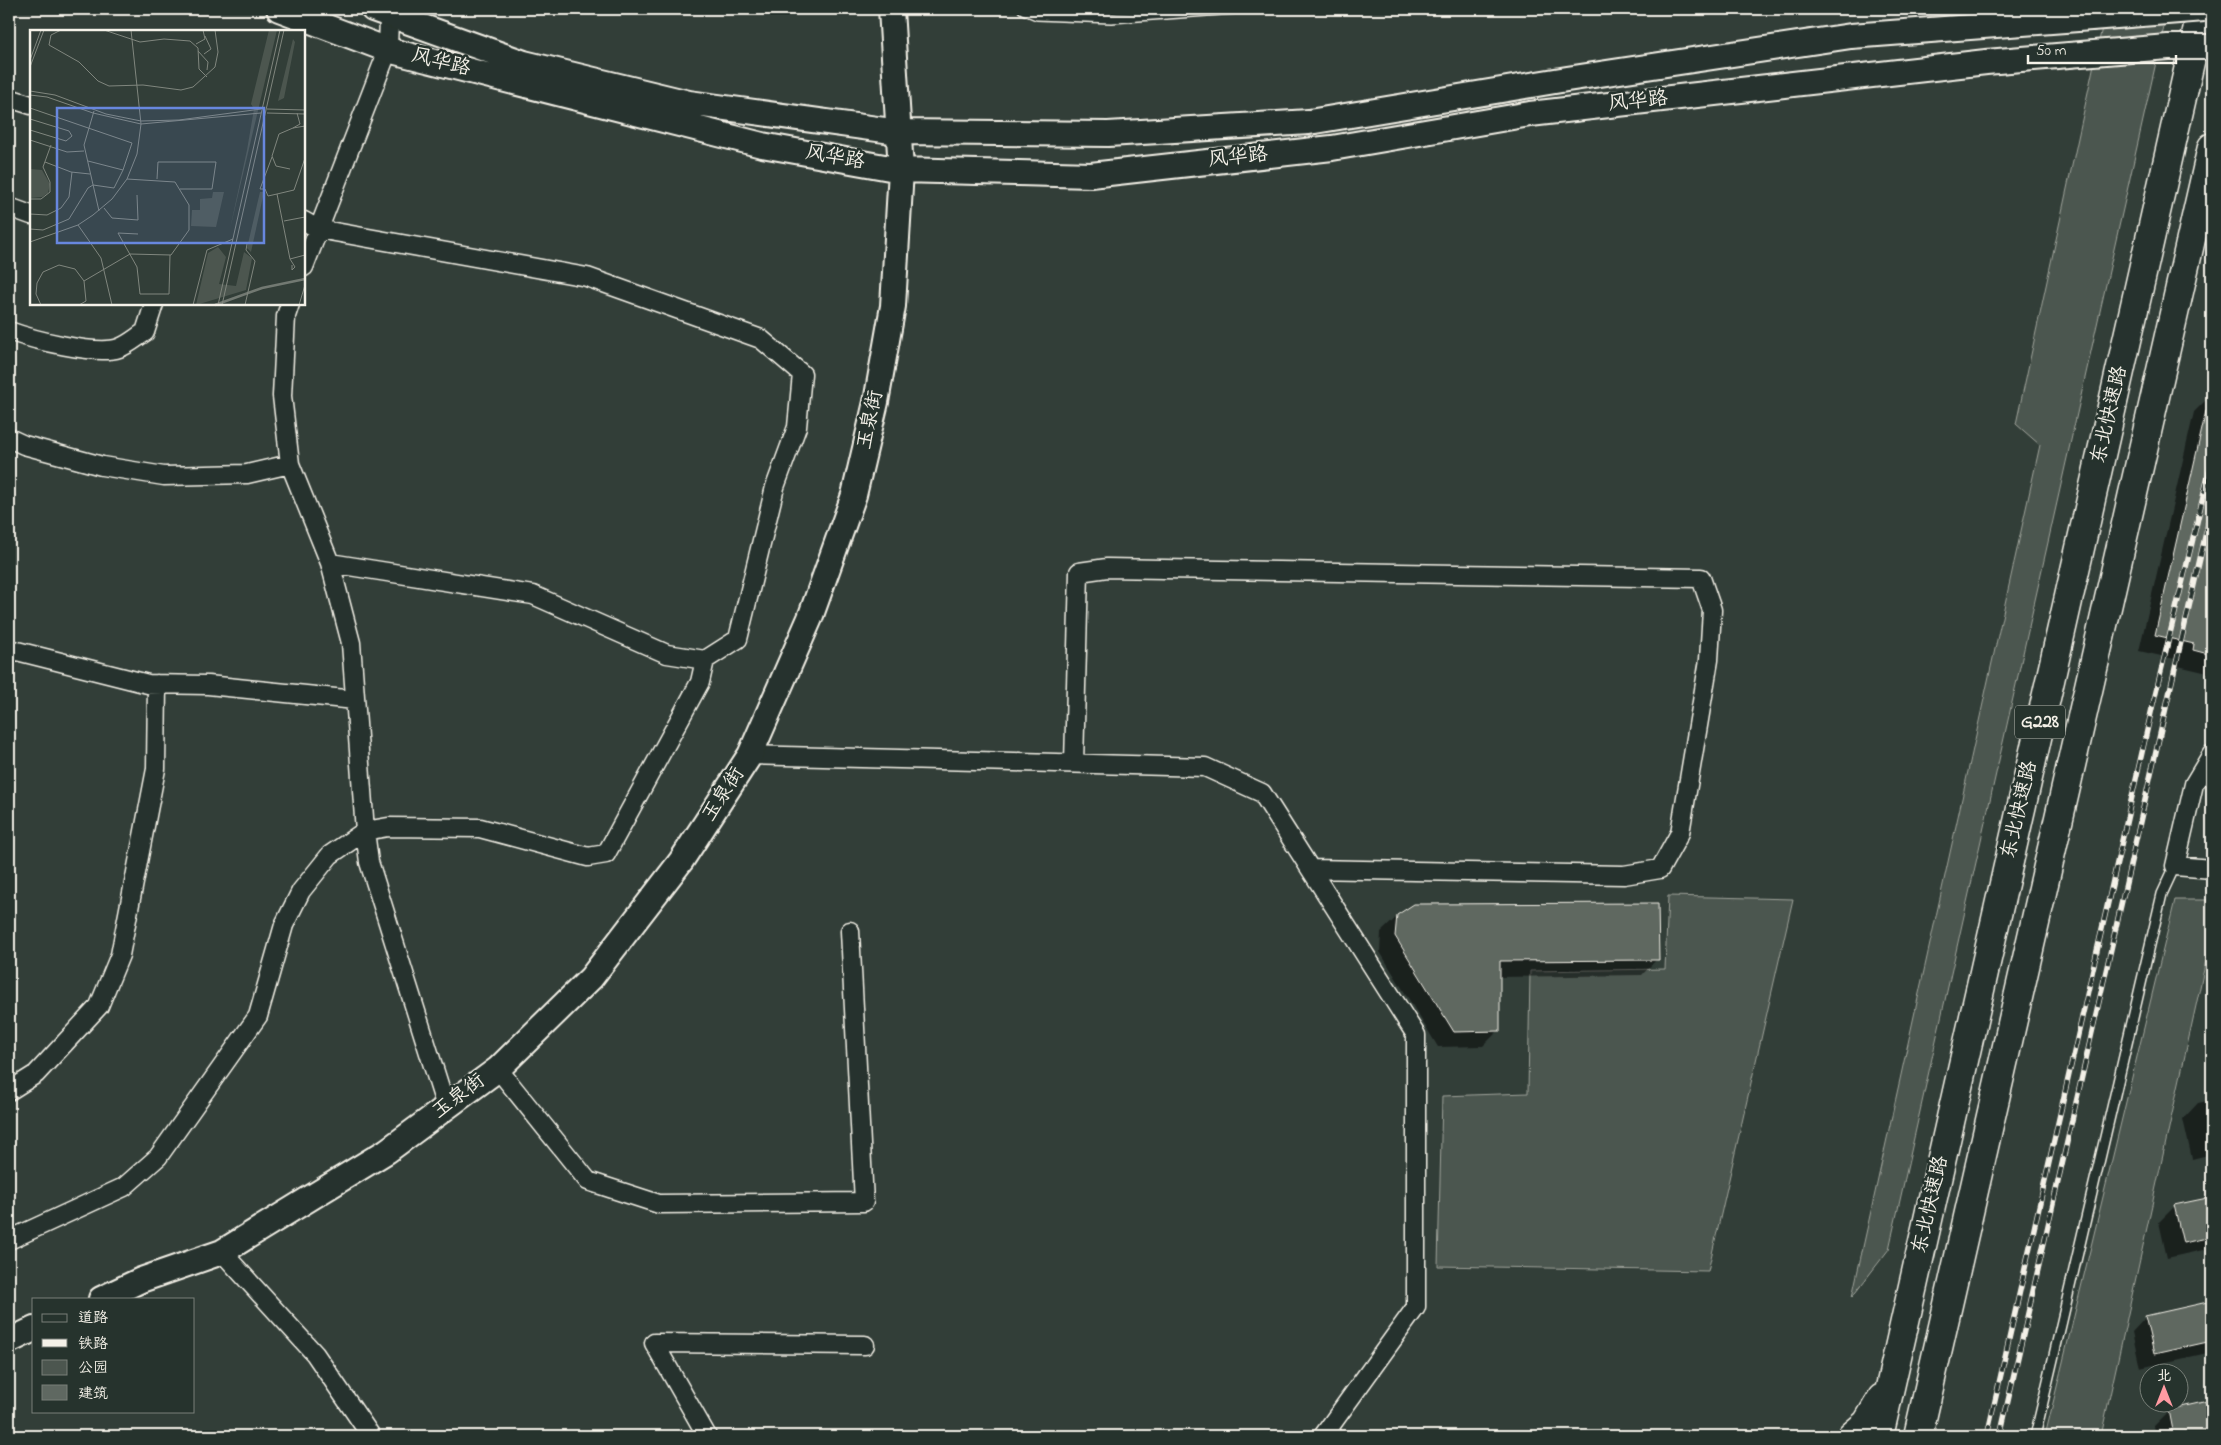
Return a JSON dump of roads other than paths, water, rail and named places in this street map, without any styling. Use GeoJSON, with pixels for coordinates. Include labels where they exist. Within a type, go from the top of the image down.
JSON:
{"type":"FeatureCollection","features":[{"type":"Feature","properties":{"kind":"highway","name":"东北快速路"},"geometry":{"type":"LineString","coordinates":[[1879,1436],[2203,9]]}},
{"type":"Feature","properties":{"kind":"highway","name":"东北快速路"},"geometry":{"type":"LineString","coordinates":[[1918,1436],[2212,146]]}},
{"type":"Feature","properties":{"kind":"highway"},"geometry":{"type":"LineString","coordinates":[[1852,1436],[1867,1422],[1878,1406],[1893,1372]]}},
{"type":"Feature","properties":{"kind":"street","name":"风华路"},"geometry":{"type":"LineString","coordinates":[[279,9],[388,50],[762,145],[901,170],[1091,175],[1332,148],[1530,114],[1986,62],[2168,48],[2212,47]]}},
{"type":"Feature","properties":{"kind":"street","name":"玉泉街"},"geometry":{"type":"LineString","coordinates":[[103,1298],[141,1280],[222,1252],[387,1151],[498,1069],[591,978],[681,861],[750,755],[810,618],[854,495],[876,402],[893,306],[901,170],[891,9]]}},
{"type":"Feature","properties":{"kind":"street"},"geometry":{"type":"LineString","coordinates":[[305,261],[311,225],[388,50],[381,12],[524,62],[689,102],[899,132],[1108,134],[1309,122],[1567,79],[1851,36],[2203,9]]}},
{"type":"Feature","properties":{"kind":"street"},"geometry":{"type":"LineString","coordinates":[[9,98],[30,105]]}},
{"type":"Feature","properties":{"kind":"street"},"geometry":{"type":"LineString","coordinates":[[9,207],[30,215]]}},
{"type":"Feature","properties":{"kind":"street"},"geometry":{"type":"LineString","coordinates":[[311,225],[587,276],[761,340],[802,374],[798,427],[775,487],[738,639],[705,660],[667,654],[533,595],[330,563]]}},
{"type":"Feature","properties":{"kind":"street"},"geometry":{"type":"LineString","coordinates":[[9,331],[31,340],[92,349],[118,349],[145,332],[154,305]]}},
{"type":"Feature","properties":{"kind":"street"},"geometry":{"type":"LineString","coordinates":[[290,305],[286,316],[282,396],[290,464],[330,563],[351,643],[369,862],[446,1107]]}},
{"type":"Feature","properties":{"kind":"street"},"geometry":{"type":"LineString","coordinates":[[9,438],[24,445],[102,466],[164,476],[247,474],[290,464]]}},
{"type":"Feature","properties":{"kind":"street"},"geometry":{"type":"LineString","coordinates":[[1074,763],[1078,572],[1107,568],[1701,578],[1712,610],[1709,660],[1680,833],[1660,869],[1624,875],[1311,869]]}},
{"type":"Feature","properties":{"kind":"street"},"geometry":{"type":"LineString","coordinates":[[9,649],[148,684],[208,684],[355,700]]}},
{"type":"Feature","properties":{"kind":"street"},"geometry":{"type":"LineString","coordinates":[[9,1240],[124,1187],[158,1157],[258,1016],[284,925],[301,891],[330,855],[365,831],[388,827],[480,828],[588,857],[606,854],[700,682],[705,660]]}},
{"type":"Feature","properties":{"kind":"street"},"geometry":{"type":"LineString","coordinates":[[9,1091],[36,1074],[99,1006],[120,955],[156,769],[157,684]]}},
{"type":"Feature","properties":{"kind":"street"},"geometry":{"type":"LineString","coordinates":[[2212,754],[2194,784],[2175,866],[2212,869]]}},
{"type":"Feature","properties":{"kind":"street"},"geometry":{"type":"LineString","coordinates":[[750,755],[1205,767],[1262,793],[1416,1034],[1416,1308],[1323,1436]]}},
{"type":"Feature","properties":{"kind":"street"},"geometry":{"type":"LineString","coordinates":[[498,1069],[588,1181],[659,1204],[864,1202],[850,931]]}},
{"type":"Feature","properties":{"kind":"street"},"geometry":{"type":"LineString","coordinates":[[222,1252],[315,1354],[371,1436]]}},
{"type":"Feature","properties":{"kind":"street"},"geometry":{"type":"LineString","coordinates":[[9,1340],[32,1330]]}},
{"type":"Feature","properties":{"kind":"street"},"geometry":{"type":"LineString","coordinates":[[706,1436],[654,1343],[866,1344]]}},
{"type":"Feature","properties":{"kind":"lane"},"geometry":{"type":"LineString","coordinates":[[1023,9],[1037,15],[1111,18],[1235,9]]}},
{"type":"Feature","properties":{"kind":"lane"},"geometry":{"type":"LineString","coordinates":[[2035,1436],[2160,904],[2175,866]]}},
{"type":"Feature","properties":{"kind":"railway"},"geometry":{"type":"LineString","coordinates":[[1987,1436],[2153,704],[2212,460]]}},
{"type":"Feature","properties":{"kind":"railway"},"geometry":{"type":"LineString","coordinates":[[2000,1436],[2212,506]]}}]}
